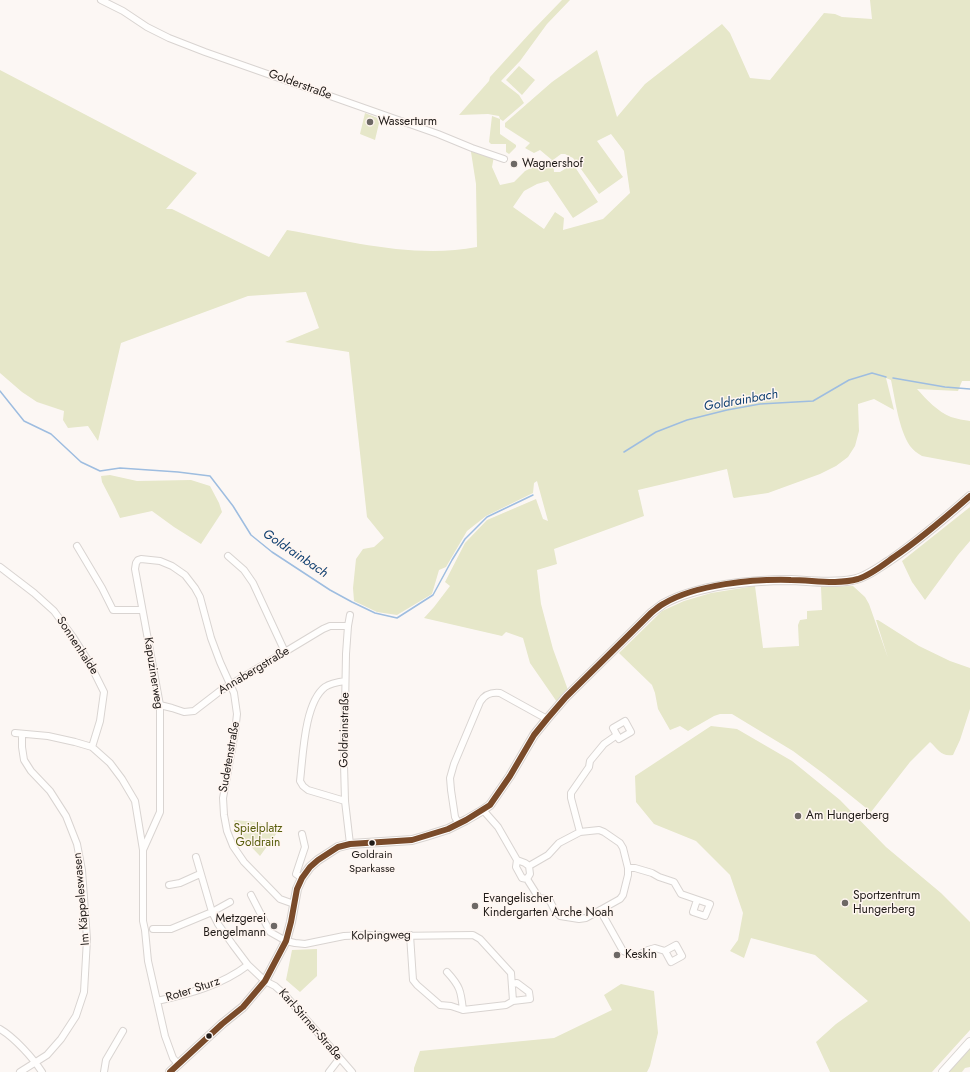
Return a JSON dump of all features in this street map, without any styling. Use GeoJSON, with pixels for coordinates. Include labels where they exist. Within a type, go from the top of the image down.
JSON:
{"type":"FeatureCollection","features":[{"type":"Feature","properties":{"kind":"street","name":"Golderstraße"},"geometry":{"type":"LineString","coordinates":[[101,0],[123,11],[168,38],[504,159]]}},
{"type":"Feature","properties":{"kind":"street"},"geometry":{"type":"LineString","coordinates":[[170,1072],[243,1006],[265,981],[286,941],[297,889],[302,878],[310,867],[338,847],[350,844],[412,840],[448,829],[490,805],[510,776],[534,735],[546,719],[566,697],[651,613],[662,605],[688,593],[742,583],[788,580],[853,580],[868,574],[905,550],[946,518],[970,496]]}},
{"type":"Feature","properties":{"kind":"street"},"geometry":{"type":"LineString","coordinates":[[77,546],[113,610],[142,610]]}},
{"type":"Feature","properties":{"kind":"street"},"geometry":{"type":"LineString","coordinates":[[228,556],[244,570],[253,583],[285,652]]}},
{"type":"Feature","properties":{"kind":"street","name":"Sudetenstraße"},"geometry":{"type":"LineString","coordinates":[[136,562],[141,559],[160,561],[172,566],[185,575],[200,597],[211,638],[234,693],[237,714],[223,798],[227,832],[233,846],[244,862],[280,899],[294,904]]}},
{"type":"Feature","properties":{"kind":"street","name":"Kapuzinerweg"},"geometry":{"type":"LineString","coordinates":[[136,562],[135,569],[160,705],[160,812],[143,850],[143,921],[148,961],[165,1036],[173,1058],[178,1064]]}},
{"type":"Feature","properties":{"kind":"street","name":"Sonnenhalde"},"geometry":{"type":"LineString","coordinates":[[0,567],[34,593],[54,611],[74,636],[89,662],[104,692],[100,722],[92,747]]}},
{"type":"Feature","properties":{"kind":"street","name":"Goldrainstraße"},"geometry":{"type":"LineString","coordinates":[[350,615],[345,681],[344,764],[345,801],[350,844]]}},
{"type":"Feature","properties":{"kind":"street","name":"Annabergstraße"},"geometry":{"type":"LineString","coordinates":[[160,705],[184,712],[194,711],[230,684],[323,629],[330,626],[348,626]]}},
{"type":"Feature","properties":{"kind":"street"},"geometry":{"type":"LineString","coordinates":[[345,681],[335,682],[325,687],[315,702],[308,718],[300,781],[308,790],[345,801]]}},
{"type":"Feature","properties":{"kind":"street"},"geometry":{"type":"LineString","coordinates":[[459,824],[456,817],[450,778],[456,757],[483,697],[494,692],[500,694],[546,719]]}},
{"type":"Feature","properties":{"kind":"street"},"geometry":{"type":"LineString","coordinates":[[15,733],[48,736],[92,747],[110,763],[122,779],[135,802],[143,850]]}},
{"type":"Feature","properties":{"kind":"street","name":"Im Käppeleswasen"},"geometry":{"type":"LineString","coordinates":[[20,1072],[47,1055],[76,1016],[84,992],[87,939],[82,870],[77,844],[66,816],[50,792],[31,771],[24,760],[22,734]]}},
{"type":"Feature","properties":{"kind":"street"},"geometry":{"type":"LineString","coordinates":[[580,832],[571,793],[589,767],[590,761],[604,744],[617,735]]}},
{"type":"Feature","properties":{"kind":"street"},"geometry":{"type":"LineString","coordinates":[[483,810],[498,827],[517,860],[529,866]]}},
{"type":"Feature","properties":{"kind":"street"},"geometry":{"type":"LineString","coordinates":[[517,860],[516,867],[522,878],[527,879],[539,898],[550,901],[555,911],[560,916],[579,919],[586,918],[616,902],[623,895],[628,875],[628,868],[623,848],[620,843],[599,830],[580,832],[559,843],[548,855],[529,866]]}},
{"type":"Feature","properties":{"kind":"street"},"geometry":{"type":"LineString","coordinates":[[302,834],[305,847],[296,874],[302,878]]}},
{"type":"Feature","properties":{"kind":"street","name":"Karl-Stirner-Straße"},"geometry":{"type":"LineString","coordinates":[[196,857],[212,912],[218,924],[233,946],[248,965],[265,981],[275,986],[286,995],[352,1072]]}},
{"type":"Feature","properties":{"kind":"street"},"geometry":{"type":"LineString","coordinates":[[527,879],[530,874],[529,866]]}},
{"type":"Feature","properties":{"kind":"street"},"geometry":{"type":"LineString","coordinates":[[628,868],[635,868],[652,873],[674,882],[681,894],[697,900]]}},
{"type":"Feature","properties":{"kind":"street"},"geometry":{"type":"LineString","coordinates":[[169,885],[180,883],[200,874]]}},
{"type":"Feature","properties":{"kind":"street","name":"Kolpingweg"},"geometry":{"type":"LineString","coordinates":[[251,895],[270,932],[286,941],[305,944],[344,936],[474,935],[480,939],[511,973],[513,1001]]}},
{"type":"Feature","properties":{"kind":"street"},"geometry":{"type":"LineString","coordinates":[[153,929],[171,929],[212,912],[230,902]]}},
{"type":"Feature","properties":{"kind":"street"},"geometry":{"type":"LineString","coordinates":[[600,910],[623,951],[637,956],[655,948],[665,952]]}},
{"type":"Feature","properties":{"kind":"street"},"geometry":{"type":"LineString","coordinates":[[410,936],[413,980],[416,985],[440,1005],[451,1006],[463,1010],[506,1005],[513,1001],[530,999],[529,992],[517,983],[512,984]]}},
{"type":"Feature","properties":{"kind":"street","name":"Roter Sturz"},"geometry":{"type":"LineString","coordinates":[[157,1001],[213,986],[237,973],[248,965]]}},
{"type":"Feature","properties":{"kind":"street"},"geometry":{"type":"LineString","coordinates":[[447,972],[455,981],[460,990],[463,1010]]}},
{"type":"Feature","properties":{"kind":"street"},"geometry":{"type":"LineString","coordinates":[[0,1029],[17,1044],[42,1072]]}},
{"type":"Feature","properties":{"kind":"street"},"geometry":{"type":"LineString","coordinates":[[104,1072],[106,1060],[123,1031]]}},
{"type":"Feature","properties":{"kind":"street"},"geometry":{"type":"LineString","coordinates":[[943,1072],[970,1042]]}},
{"type":"Feature","properties":{"kind":"street"},"geometry":{"type":"LineString","coordinates":[[329,1072],[339,1058]]}},
{"type":"Feature","properties":{"kind":"green space"},"geometry":{"type":"Polygon","coordinates":[[[562,0],[570,0],[547,24],[520,61],[501,81],[519,95],[524,103],[503,121],[499,116],[488,114],[459,115],[489,81],[490,77],[531,32],[562,0]]]}},
{"type":"Feature","properties":{"kind":"green space"},"geometry":{"type":"Polygon","coordinates":[[[870,0],[970,0],[970,381],[962,381],[958,391],[917,389],[941,412],[951,417],[970,421],[970,465],[922,456],[912,449],[906,439],[900,423],[891,380],[886,378],[894,410],[874,399],[858,404],[859,431],[855,446],[848,457],[836,466],[820,474],[768,493],[734,498],[727,469],[638,490],[644,516],[554,549],[557,564],[537,570],[541,604],[553,649],[568,690],[557,702],[530,663],[523,638],[506,632],[502,636],[424,618],[450,586],[445,582],[465,543],[487,520],[536,499],[543,519],[548,521],[537,481],[534,483],[533,493],[486,516],[467,531],[446,567],[439,570],[432,594],[397,615],[377,612],[354,601],[353,588],[356,559],[363,549],[374,547],[384,538],[367,517],[349,352],[285,342],[319,328],[306,292],[248,296],[121,343],[98,441],[88,426],[68,428],[63,420],[64,411],[37,402],[22,392],[0,373],[0,70],[197,173],[166,209],[172,209],[269,257],[287,230],[406,250],[454,250],[477,247],[476,184],[471,152],[472,148],[494,156],[492,167],[500,185],[514,182],[525,171],[552,160],[540,150],[534,153],[525,148],[530,143],[505,127],[505,123],[552,82],[597,50],[617,117],[645,84],[722,24],[730,33],[750,78],[770,80],[824,13],[835,14],[842,17],[872,19],[870,0]],[[611,134],[597,141],[623,177],[599,194],[573,158],[565,154],[561,154],[553,160],[554,172],[560,172],[573,164],[598,202],[573,218],[548,181],[537,184],[524,191],[513,207],[544,229],[555,212],[564,218],[563,230],[603,219],[630,193],[624,151],[611,134]]]}},
{"type":"Feature","properties":{"kind":"green space"},"geometry":{"type":"Polygon","coordinates":[[[519,66],[535,80],[522,95],[506,80],[519,66]]]}},
{"type":"Feature","properties":{"kind":"green space"},"geometry":{"type":"Polygon","coordinates":[[[365,113],[380,119],[375,140],[360,134],[365,113]]]}},
{"type":"Feature","properties":{"kind":"green space"},"geometry":{"type":"Polygon","coordinates":[[[492,116],[500,119],[500,134],[516,145],[516,147],[509,154],[506,152],[506,144],[491,144],[489,142],[492,116]]]}},
{"type":"Feature","properties":{"kind":"green space"},"geometry":{"type":"Polygon","coordinates":[[[110,475],[137,481],[191,480],[210,486],[222,512],[201,544],[152,511],[120,518],[102,482],[101,476],[110,475]]]}},
{"type":"Feature","properties":{"kind":"green space"},"geometry":{"type":"Polygon","coordinates":[[[970,507],[970,541],[925,600],[912,582],[902,561],[970,507]]]}},
{"type":"Feature","properties":{"kind":"green space"},"geometry":{"type":"Polygon","coordinates":[[[755,586],[763,648],[799,646],[798,625],[800,620],[807,619],[807,611],[822,610],[821,587],[853,586],[865,597],[869,604],[888,658],[876,620],[919,646],[950,661],[970,668],[970,709],[960,740],[953,755],[943,754],[930,742],[910,762],[871,812],[793,751],[732,714],[720,714],[714,716],[688,731],[680,726],[670,730],[658,709],[652,685],[619,653],[662,611],[684,601],[711,593],[755,586]]]}},
{"type":"Feature","properties":{"kind":"green space","name":"Sportzentrum Hungerberg"},"geometry":{"type":"Polygon","coordinates":[[[711,726],[737,729],[792,761],[840,800],[886,847],[941,893],[970,922],[970,1030],[932,1072],[830,1072],[816,1042],[836,1024],[868,1001],[815,955],[751,938],[744,958],[730,951],[738,940],[743,913],[730,875],[696,841],[654,824],[636,802],[635,776],[711,726]]]}},
{"type":"Feature","properties":{"kind":"green space","name":"Spielplatz Goldrain"},"geometry":{"type":"Polygon","coordinates":[[[234,820],[256,822],[279,830],[260,856],[235,830],[234,820]]]}},
{"type":"Feature","properties":{"kind":"green space"},"geometry":{"type":"Polygon","coordinates":[[[317,949],[317,976],[300,992],[286,980],[292,950],[317,949]]]}},
{"type":"Feature","properties":{"kind":"green space"},"geometry":{"type":"Polygon","coordinates":[[[621,984],[654,991],[658,1033],[650,1066],[647,1072],[414,1072],[420,1051],[554,1038],[612,1010],[604,995],[621,984]]]}},
{"type":"Feature","properties":{"kind":"green space"},"geometry":{"type":"Polygon","coordinates":[[[970,1046],[970,1067],[965,1068],[962,1072],[947,1072],[970,1046]]]}},
{"type":"Feature","properties":{"kind":"waterway","name":"Goldrainbach"},"geometry":{"type":"LineString","coordinates":[[624,452],[656,432],[687,420],[727,410],[760,404],[813,401],[849,380],[872,373],[886,377]]}},
{"type":"Feature","properties":{"kind":"waterway","name":"Goldrainbach"},"geometry":{"type":"LineString","coordinates":[[893,378],[945,387],[970,389]]}},
{"type":"Feature","properties":{"kind":"waterway","name":"Goldrainbach"},"geometry":{"type":"LineString","coordinates":[[0,391],[24,421],[51,434],[81,462],[100,471],[120,468],[210,476],[233,506],[251,535],[272,552],[330,590],[352,602],[375,613],[397,618],[433,595],[465,539],[487,517],[533,495]]}},
{"type":"Feature","properties":{"kind":"transit line"},"geometry":{"type":"LineString","coordinates":[[170,1072],[222,1024],[243,1007],[265,981],[286,941],[297,889],[302,878],[310,867],[338,847],[350,844],[412,840],[448,829],[490,805],[510,776],[534,735],[547,719],[566,697],[651,613],[660,606],[676,597],[708,587],[725,584],[776,580],[841,582],[858,579],[877,570],[914,543],[970,496]]}},
{"type":"Feature","properties":{"kind":"place","name":"Wasserturm"},"geometry":{"type":"Point","coordinates":[370,122]}},
{"type":"Feature","properties":{"kind":"place","name":"Wagnershof"},"geometry":{"type":"Point","coordinates":[514,164]}},
{"type":"Feature","properties":{"kind":"place","name":"Am Hungerberg"},"geometry":{"type":"Point","coordinates":[798,816]}},
{"type":"Feature","properties":{"kind":"place","name":"Goldrain Sparkasse"},"geometry":{"type":"Point","coordinates":[372,843]}},
{"type":"Feature","properties":{"kind":"place","name":"Sportzentrum Hungerberg"},"geometry":{"type":"Point","coordinates":[845,903]}},
{"type":"Feature","properties":{"kind":"place","name":"Evangelischer Kindergarten Arche Noah"},"geometry":{"type":"Point","coordinates":[475,906]}},
{"type":"Feature","properties":{"kind":"place","name":"Metzgerei Bengelmann"},"geometry":{"type":"Point","coordinates":[274,926]}},
{"type":"Feature","properties":{"kind":"place","name":"Keskin"},"geometry":{"type":"Point","coordinates":[617,955]}}]}
